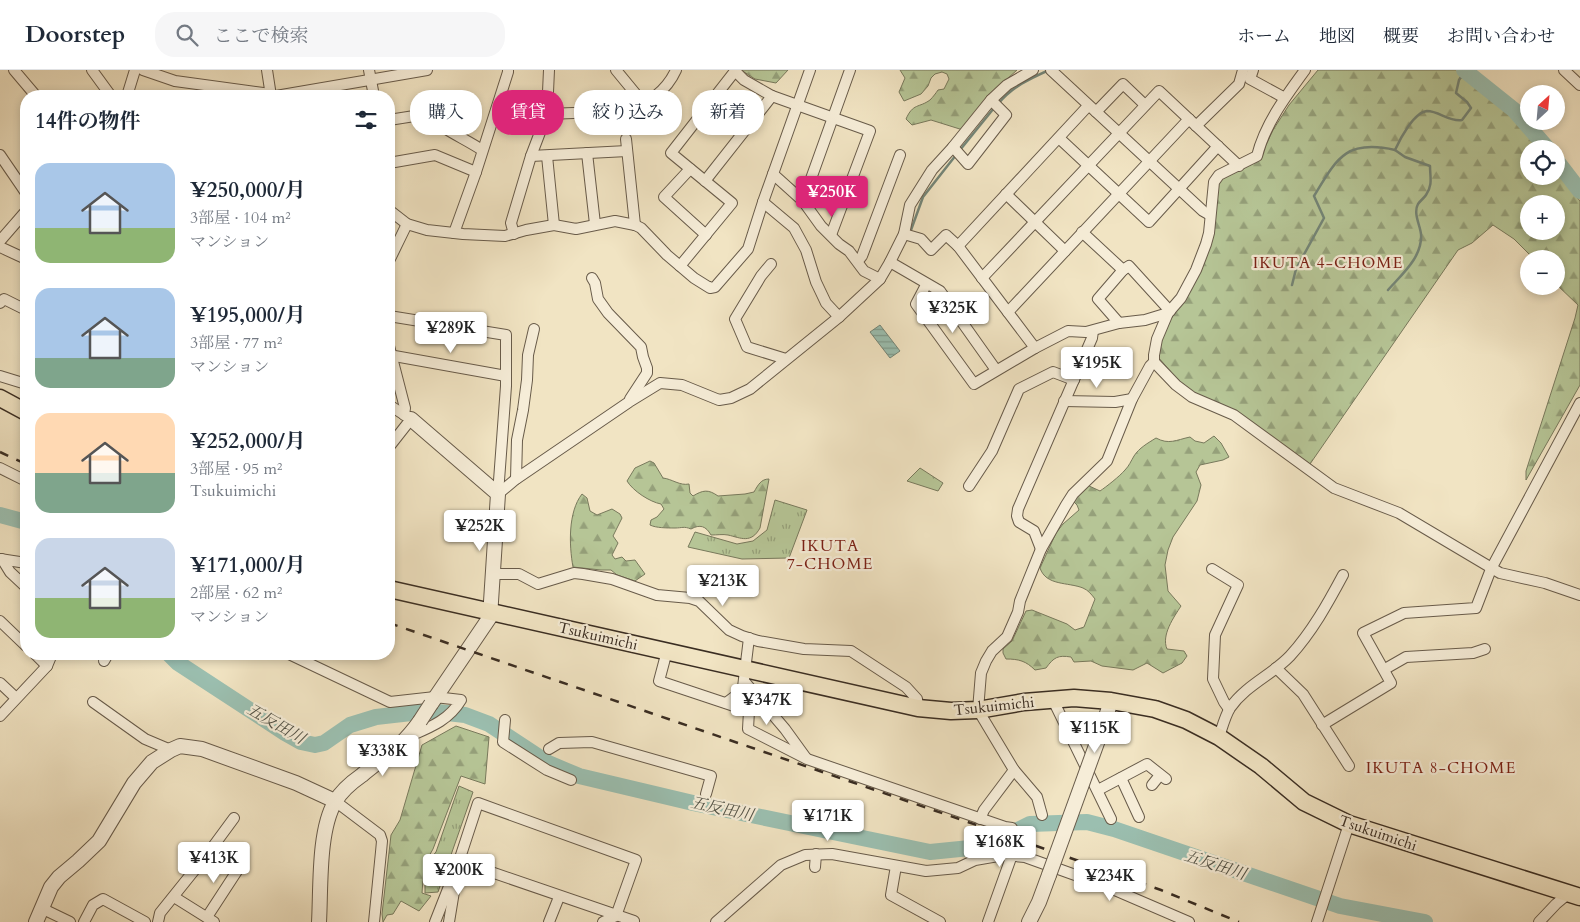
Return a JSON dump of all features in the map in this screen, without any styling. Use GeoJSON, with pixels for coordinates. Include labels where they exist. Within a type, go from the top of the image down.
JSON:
{"type":"FeatureCollection","features":[{"type":"Feature","properties":{"kind":"main road"},"geometry":{"type":"LineString","coordinates":[[0,398],[20,409]]}},
{"type":"Feature","properties":{"kind":"main road","name":"Tsukuimichi"},"geometry":{"type":"LineString","coordinates":[[395,589],[667,651],[744,675],[918,708],[951,711],[978,710],[1024,702],[1074,698],[1111,700],[1155,710],[1186,720],[1218,737],[1261,766],[1304,802],[1349,824],[1576,897]]}},
{"type":"Feature","properties":{"kind":"street"},"geometry":{"type":"LineString","coordinates":[[14,70],[31,90]]}},
{"type":"Feature","properties":{"kind":"street"},"geometry":{"type":"LineString","coordinates":[[92,70],[107,90]]}},
{"type":"Feature","properties":{"kind":"street"},"geometry":{"type":"LineString","coordinates":[[129,90],[135,70]]}},
{"type":"Feature","properties":{"kind":"street"},"geometry":{"type":"LineString","coordinates":[[143,70],[175,81],[234,90]]}},
{"type":"Feature","properties":{"kind":"street"},"geometry":{"type":"LineString","coordinates":[[267,70],[272,90]]}},
{"type":"Feature","properties":{"kind":"street"},"geometry":{"type":"LineString","coordinates":[[301,90],[370,75],[426,70]]}},
{"type":"Feature","properties":{"kind":"street"},"geometry":{"type":"LineString","coordinates":[[454,233],[476,172],[508,70]]}},
{"type":"Feature","properties":{"kind":"street"},"geometry":{"type":"LineString","coordinates":[[548,90],[549,70]]}},
{"type":"Feature","properties":{"kind":"street"},"geometry":{"type":"LineString","coordinates":[[616,70],[632,90]]}},
{"type":"Feature","properties":{"kind":"street"},"geometry":{"type":"LineString","coordinates":[[663,90],[676,70]]}},
{"type":"Feature","properties":{"kind":"street"},"geometry":{"type":"LineString","coordinates":[[395,215],[407,224],[427,230],[505,236],[554,225],[576,229],[615,221],[635,225],[641,228],[680,266],[710,288],[715,287],[748,248],[762,202],[810,70]]}},
{"type":"Feature","properties":{"kind":"street"},"geometry":{"type":"LineString","coordinates":[[803,201],[850,70]]}},
{"type":"Feature","properties":{"kind":"street"},"geometry":{"type":"LineString","coordinates":[[498,494],[516,479],[660,383],[682,385],[719,400],[731,398],[750,389],[839,317],[880,279],[904,234],[910,205],[932,170],[991,100],[1007,85],[1033,70]]}},
{"type":"Feature","properties":{"kind":"street"},"geometry":{"type":"LineString","coordinates":[[1051,70],[1149,162],[1210,215]]}},
{"type":"Feature","properties":{"kind":"street"},"geometry":{"type":"LineString","coordinates":[[1008,312],[1149,162],[1239,84],[1243,70]]}},
{"type":"Feature","properties":{"kind":"street"},"geometry":{"type":"LineString","coordinates":[[1252,70],[1250,79],[1284,97]]}},
{"type":"Feature","properties":{"kind":"street"},"geometry":{"type":"LineString","coordinates":[[1305,70],[1284,97],[1260,142],[1257,156],[1219,175],[1214,182],[1208,238],[1196,270],[1181,298],[1169,312],[1157,339],[1154,362],[1176,385],[1192,397],[1234,415],[1334,488],[1399,513],[1490,569],[1545,583],[1580,595]]}},
{"type":"Feature","properties":{"kind":"street"},"geometry":{"type":"LineString","coordinates":[[1564,70],[1580,85]]}},
{"type":"Feature","properties":{"kind":"street"},"geometry":{"type":"LineString","coordinates":[[680,266],[732,204],[671,153],[735,71],[744,80],[772,96],[870,131],[831,235]]}},
{"type":"Feature","properties":{"kind":"street"},"geometry":{"type":"LineString","coordinates":[[370,75],[373,90]]}},
{"type":"Feature","properties":{"kind":"street"},"geometry":{"type":"LineString","coordinates":[[958,246],[1060,138],[1123,84],[1145,105]]}},
{"type":"Feature","properties":{"kind":"street"},"geometry":{"type":"LineString","coordinates":[[982,278],[1159,92],[1239,166]]}},
{"type":"Feature","properties":{"kind":"street"},"geometry":{"type":"LineString","coordinates":[[705,181],[772,96]]}},
{"type":"Feature","properties":{"kind":"street"},"geometry":{"type":"LineString","coordinates":[[953,147],[968,164],[1006,115],[991,100]]}},
{"type":"Feature","properties":{"kind":"street"},"geometry":{"type":"LineString","coordinates":[[395,119],[427,114],[435,122],[482,150]]}},
{"type":"Feature","properties":{"kind":"street"},"geometry":{"type":"LineString","coordinates":[[514,234],[511,223],[540,135]]}},
{"type":"Feature","properties":{"kind":"street"},"geometry":{"type":"LineString","coordinates":[[1060,138],[1149,222],[1218,146]]}},
{"type":"Feature","properties":{"kind":"street"},"geometry":{"type":"LineString","coordinates":[[626,139],[635,225]]}},
{"type":"Feature","properties":{"kind":"street"},"geometry":{"type":"LineString","coordinates":[[532,156],[627,151]]}},
{"type":"Feature","properties":{"kind":"street"},"geometry":{"type":"LineString","coordinates":[[587,153],[595,224]]}},
{"type":"Feature","properties":{"kind":"street"},"geometry":{"type":"LineString","coordinates":[[0,155],[20,184]]}},
{"type":"Feature","properties":{"kind":"street"},"geometry":{"type":"LineString","coordinates":[[858,261],[862,256],[900,155]]}},
{"type":"Feature","properties":{"kind":"street"},"geometry":{"type":"LineString","coordinates":[[395,162],[435,156],[476,172]]}},
{"type":"Feature","properties":{"kind":"street"},"geometry":{"type":"LineString","coordinates":[[547,156],[554,225]]}},
{"type":"Feature","properties":{"kind":"street"},"geometry":{"type":"LineString","coordinates":[[690,169],[664,197],[706,235]]}},
{"type":"Feature","properties":{"kind":"street"},"geometry":{"type":"LineString","coordinates":[[772,174],[803,201],[821,226],[849,251],[864,270],[880,279]]}},
{"type":"Feature","properties":{"kind":"street"},"geometry":{"type":"LineString","coordinates":[[1006,194],[1065,250]]}},
{"type":"Feature","properties":{"kind":"street"},"geometry":{"type":"LineString","coordinates":[[762,202],[794,228],[806,250],[816,282],[826,303],[839,317]]}},
{"type":"Feature","properties":{"kind":"street"},"geometry":{"type":"LineString","coordinates":[[0,241],[20,218]]}},
{"type":"Feature","properties":{"kind":"street"},"geometry":{"type":"LineString","coordinates":[[395,249],[407,224]]}},
{"type":"Feature","properties":{"kind":"street"},"geometry":{"type":"LineString","coordinates":[[1082,232],[1123,270]]}},
{"type":"Feature","properties":{"kind":"street"},"geometry":{"type":"LineString","coordinates":[[904,234],[921,239],[931,250],[946,235],[958,246],[1035,348]]}},
{"type":"Feature","properties":{"kind":"street"},"geometry":{"type":"LineString","coordinates":[[0,247],[20,257]]}},
{"type":"Feature","properties":{"kind":"street"},"geometry":{"type":"LineString","coordinates":[[890,262],[940,291],[996,370]]}},
{"type":"Feature","properties":{"kind":"street"},"geometry":{"type":"LineString","coordinates":[[771,264],[761,276],[735,319],[748,347],[786,359]]}},
{"type":"Feature","properties":{"kind":"street"},"geometry":{"type":"LineString","coordinates":[[1118,323],[1098,299],[1123,270],[1129,266],[1169,312]]}},
{"type":"Feature","properties":{"kind":"street"},"geometry":{"type":"LineString","coordinates":[[592,278],[595,283],[598,299],[608,313],[641,347],[647,373],[629,402]]}},
{"type":"Feature","properties":{"kind":"street"},"geometry":{"type":"LineString","coordinates":[[926,284],[916,304],[974,384],[1068,331],[1092,331],[1118,323],[1145,320],[1169,312]]}},
{"type":"Feature","properties":{"kind":"street"},"geometry":{"type":"LineString","coordinates":[[0,303],[4,299],[20,307]]}},
{"type":"Feature","properties":{"kind":"street"},"geometry":{"type":"LineString","coordinates":[[319,922],[324,838],[335,801],[355,781],[410,736],[487,622],[491,612],[506,376],[506,335],[395,317]]}},
{"type":"Feature","properties":{"kind":"street"},"geometry":{"type":"LineString","coordinates":[[516,479],[517,440],[527,380],[528,354],[534,329]]}},
{"type":"Feature","properties":{"kind":"street"},"geometry":{"type":"LineString","coordinates":[[1041,549],[1034,531],[1019,522],[1017,516],[1018,508],[1092,338],[1092,331]]}},
{"type":"Feature","properties":{"kind":"street"},"geometry":{"type":"LineString","coordinates":[[395,353],[506,376]]}},
{"type":"Feature","properties":{"kind":"street"},"geometry":{"type":"LineString","coordinates":[[1042,815],[1037,798],[1014,770],[978,710],[981,673],[992,651],[1007,637],[1041,549],[1073,494],[1108,461],[1132,399],[1154,362]]}},
{"type":"Feature","properties":{"kind":"street"},"geometry":{"type":"LineString","coordinates":[[395,371],[407,417],[395,437]]}},
{"type":"Feature","properties":{"kind":"street"},"geometry":{"type":"LineString","coordinates":[[969,486],[992,450],[1019,389],[1053,372],[1074,380]]}},
{"type":"Feature","properties":{"kind":"street"},"geometry":{"type":"LineString","coordinates":[[0,376],[20,382]]}},
{"type":"Feature","properties":{"kind":"street"},"geometry":{"type":"LineString","coordinates":[[1064,401],[1115,402],[1132,399]]}},
{"type":"Feature","properties":{"kind":"street"},"geometry":{"type":"LineString","coordinates":[[1322,726],[1392,683],[1363,633],[1404,613],[1476,608],[1490,569],[1577,418],[1580,403]]}},
{"type":"Feature","properties":{"kind":"street"},"geometry":{"type":"LineString","coordinates":[[395,409],[498,494]]}},
{"type":"Feature","properties":{"kind":"street"},"geometry":{"type":"LineString","coordinates":[[0,468],[20,478]]}},
{"type":"Feature","properties":{"kind":"street"},"geometry":{"type":"LineString","coordinates":[[1,559],[20,562]]}},
{"type":"Feature","properties":{"kind":"street"},"geometry":{"type":"LineString","coordinates":[[1,559],[10,572],[20,581]]}},
{"type":"Feature","properties":{"kind":"street"},"geometry":{"type":"LineString","coordinates":[[1212,569],[1238,585],[1215,635],[1213,680],[1229,709]]}},
{"type":"Feature","properties":{"kind":"street"},"geometry":{"type":"LineString","coordinates":[[493,574],[519,574],[538,584],[574,574],[584,574],[612,579],[657,595],[690,598],[699,601],[729,630],[758,641],[804,649],[851,651],[906,687],[917,699],[918,708]]}},
{"type":"Feature","properties":{"kind":"street"},"geometry":{"type":"LineString","coordinates":[[1218,737],[1229,709],[1248,688],[1290,656],[1304,639],[1328,602],[1342,575]]}},
{"type":"Feature","properties":{"kind":"street"},"geometry":{"type":"LineString","coordinates":[[0,621],[20,640]]}},
{"type":"Feature","properties":{"kind":"street"},"geometry":{"type":"LineString","coordinates":[[726,703],[742,691],[749,638]]}},
{"type":"Feature","properties":{"kind":"street"},"geometry":{"type":"LineString","coordinates":[[1385,669],[1406,657],[1473,654],[1485,649]]}},
{"type":"Feature","properties":{"kind":"street"},"geometry":{"type":"LineString","coordinates":[[667,651],[660,681],[749,711],[748,729],[807,759],[980,818],[1011,825]]}},
{"type":"Feature","properties":{"kind":"street"},"geometry":{"type":"LineString","coordinates":[[41,660],[47,666]]}},
{"type":"Feature","properties":{"kind":"street"},"geometry":{"type":"LineString","coordinates":[[0,716],[47,666],[50,660]]}},
{"type":"Feature","properties":{"kind":"street"},"geometry":{"type":"LineString","coordinates":[[302,660],[390,702],[433,700],[459,703],[443,720],[410,736]]}},
{"type":"Feature","properties":{"kind":"street"},"geometry":{"type":"LineString","coordinates":[[1276,668],[1303,694],[1349,766]]}},
{"type":"Feature","properties":{"kind":"street"},"geometry":{"type":"LineString","coordinates":[[744,675],[807,759]]}},
{"type":"Feature","properties":{"kind":"street"},"geometry":{"type":"LineString","coordinates":[[0,683],[16,698]]}},
{"type":"Feature","properties":{"kind":"street"},"geometry":{"type":"LineString","coordinates":[[1053,700],[1111,818]]}},
{"type":"Feature","properties":{"kind":"street"},"geometry":{"type":"LineString","coordinates":[[1029,922],[1049,875],[1111,700]]}},
{"type":"Feature","properties":{"kind":"street"},"geometry":{"type":"LineString","coordinates":[[93,702],[144,739],[171,750]]}},
{"type":"Feature","properties":{"kind":"street"},"geometry":{"type":"LineString","coordinates":[[505,722],[503,740],[547,770],[571,780]]}},
{"type":"Feature","properties":{"kind":"street"},"geometry":{"type":"LineString","coordinates":[[549,748],[559,743],[592,742],[711,776],[706,794]]}},
{"type":"Feature","properties":{"kind":"street"},"geometry":{"type":"LineString","coordinates":[[36,922],[51,887],[59,877],[99,841],[134,784],[152,762],[180,746],[202,749],[296,782],[335,801],[380,835],[382,852],[374,922]]}},
{"type":"Feature","properties":{"kind":"street"},"geometry":{"type":"LineString","coordinates":[[1098,790],[1147,764],[1163,777],[1152,785]]}},
{"type":"Feature","properties":{"kind":"street"},"geometry":{"type":"LineString","coordinates":[[980,818],[1014,770]]}},
{"type":"Feature","properties":{"kind":"street"},"geometry":{"type":"LineString","coordinates":[[1121,778],[1139,817]]}},
{"type":"Feature","properties":{"kind":"street"},"geometry":{"type":"LineString","coordinates":[[435,922],[459,861],[478,803],[636,860],[616,916],[602,922]]}},
{"type":"Feature","properties":{"kind":"street"},"geometry":{"type":"LineString","coordinates":[[158,922],[160,913],[210,852],[234,818]]}},
{"type":"Feature","properties":{"kind":"street"},"geometry":{"type":"LineString","coordinates":[[1317,922],[1349,824]]}},
{"type":"Feature","properties":{"kind":"street"},"geometry":{"type":"LineString","coordinates":[[174,897],[211,920],[237,871],[210,852]]}},
{"type":"Feature","properties":{"kind":"street"},"geometry":{"type":"LineString","coordinates":[[815,868],[816,854]]}},
{"type":"Feature","properties":{"kind":"street"},"geometry":{"type":"LineString","coordinates":[[716,922],[781,864],[792,859],[816,854],[832,854],[926,871],[958,868],[975,860],[1012,855],[1040,862],[1103,885],[1189,922]]}},
{"type":"Feature","properties":{"kind":"street"},"geometry":{"type":"LineString","coordinates":[[988,922],[1012,855]]}},
{"type":"Feature","properties":{"kind":"street"},"geometry":{"type":"LineString","coordinates":[[459,861],[559,897],[634,921]]}},
{"type":"Feature","properties":{"kind":"street"},"geometry":{"type":"LineString","coordinates":[[449,922],[459,861]]}},
{"type":"Feature","properties":{"kind":"street"},"geometry":{"type":"LineString","coordinates":[[896,866],[891,895],[940,922]]}},
{"type":"Feature","properties":{"kind":"street"},"geometry":{"type":"LineString","coordinates":[[549,922],[559,897]]}},
{"type":"Feature","properties":{"kind":"street"},"geometry":{"type":"LineString","coordinates":[[1539,922],[1556,904],[1576,897]]}},
{"type":"Feature","properties":{"kind":"street"},"geometry":{"type":"LineString","coordinates":[[84,922],[93,905],[103,899],[145,922]]}},
{"type":"Feature","properties":{"kind":"street"},"geometry":{"type":"LineString","coordinates":[[41,908],[70,922]]}},
{"type":"Feature","properties":{"kind":"green space"},"geometry":{"type":"Polygon","coordinates":[[[741,70],[788,70],[776,83],[755,79],[741,70]]]}},
{"type":"Feature","properties":{"kind":"green space"},"geometry":{"type":"Polygon","coordinates":[[[900,70],[1017,70],[997,88],[963,130],[931,120],[912,125],[906,119],[911,110],[930,100],[938,90],[944,89],[949,79],[947,74],[942,72],[935,74],[921,94],[904,101],[899,92],[905,78],[900,70]]]}},
{"type":"Feature","properties":{"kind":"green space"},"geometry":{"type":"Polygon","coordinates":[[[1318,70],[1459,70],[1487,91],[1510,112],[1520,124],[1520,130],[1525,130],[1533,140],[1520,140],[1520,185],[1565,185],[1565,182],[1580,201],[1580,385],[1526,480],[1526,471],[1578,305],[1565,293],[1565,250],[1525,250],[1514,239],[1493,225],[1472,243],[1458,250],[1310,464],[1238,412],[1195,393],[1178,380],[1158,357],[1160,342],[1167,325],[1177,310],[1214,218],[1219,179],[1259,160],[1273,130],[1289,105],[1318,70]]]}},
{"type":"Feature","properties":{"kind":"green space"},"geometry":{"type":"Polygon","coordinates":[[[1214,436],[1221,443],[1229,457],[1200,465],[1196,472],[1201,485],[1197,501],[1173,537],[1165,565],[1168,591],[1181,606],[1169,626],[1166,644],[1167,649],[1184,651],[1187,656],[1182,663],[1163,673],[1147,663],[1133,670],[1102,666],[1091,661],[1074,662],[1071,657],[1063,656],[1051,661],[1046,668],[1035,670],[1022,661],[1006,659],[1003,649],[1012,641],[1026,611],[1032,610],[1067,624],[1075,630],[1084,627],[1095,599],[1083,588],[1052,581],[1043,574],[1040,568],[1056,533],[1079,510],[1073,501],[1087,485],[1100,491],[1128,467],[1138,451],[1156,438],[1169,442],[1190,437],[1195,441],[1204,443],[1214,436]]]}},
{"type":"Feature","properties":{"kind":"green space"},"geometry":{"type":"Polygon","coordinates":[[[650,461],[654,463],[663,478],[682,484],[689,484],[690,493],[693,496],[706,491],[718,496],[754,492],[762,481],[769,479],[760,528],[757,533],[745,539],[726,535],[711,535],[705,528],[700,526],[691,529],[685,527],[662,528],[650,525],[651,520],[657,517],[664,509],[661,504],[642,496],[627,481],[635,468],[650,461]]]}},
{"type":"Feature","properties":{"kind":"green space"},"geometry":{"type":"Polygon","coordinates":[[[920,468],[943,483],[938,491],[907,481],[920,468]]]}},
{"type":"Feature","properties":{"kind":"green space"},"geometry":{"type":"Polygon","coordinates":[[[582,494],[587,498],[590,511],[597,515],[612,509],[620,514],[622,518],[613,536],[618,543],[612,555],[615,559],[622,557],[626,561],[635,560],[645,574],[635,581],[617,575],[611,570],[573,567],[570,539],[572,519],[577,501],[582,494]]]}},
{"type":"Feature","properties":{"kind":"green space"},"geometry":{"type":"Polygon","coordinates":[[[775,500],[807,510],[789,558],[742,559],[688,547],[695,532],[737,544],[753,541],[767,530],[775,500]]]}},
{"type":"Feature","properties":{"kind":"green space"},"geometry":{"type":"Polygon","coordinates":[[[456,726],[489,737],[485,784],[461,776],[433,849],[424,865],[422,893],[431,896],[419,911],[401,901],[393,914],[387,915],[383,922],[382,914],[391,835],[400,820],[422,745],[456,726]]]}},
{"type":"Feature","properties":{"kind":"green space"},"geometry":{"type":"Polygon","coordinates":[[[459,786],[473,792],[438,892],[425,893],[425,865],[436,852],[459,786]]]}},
{"type":"Feature","properties":{"kind":"shaded area"},"geometry":{"type":"Polygon","coordinates":[[[880,325],[900,351],[890,358],[870,332],[880,325]]]}},
{"type":"Feature","properties":{"kind":"waterway"},"geometry":{"type":"LineString","coordinates":[[998,104],[1015,88],[1049,70]]}},
{"type":"Feature","properties":{"kind":"waterway"},"geometry":{"type":"LineString","coordinates":[[1464,70],[1514,110],[1540,140]]}},
{"type":"Feature","properties":{"kind":"waterway"},"geometry":{"type":"LineString","coordinates":[[1388,290],[1405,272],[1419,250],[1421,234],[1416,215],[1417,208],[1430,188],[1431,181],[1430,166],[1405,157],[1395,150],[1412,121],[1422,113],[1431,111],[1453,119],[1462,120],[1471,108],[1456,93],[1459,80],[1465,71]]}},
{"type":"Feature","properties":{"kind":"waterway"},"geometry":{"type":"LineString","coordinates":[[960,150],[994,108]]}},
{"type":"Feature","properties":{"kind":"waterway"},"geometry":{"type":"LineString","coordinates":[[1292,285],[1296,269],[1324,218],[1314,196],[1329,171],[1345,155],[1354,150],[1365,147],[1395,150]]}},
{"type":"Feature","properties":{"kind":"waterway"},"geometry":{"type":"LineString","coordinates":[[911,230],[923,197],[956,155]]}},
{"type":"Feature","properties":{"kind":"waterway"},"geometry":{"type":"LineString","coordinates":[[1565,172],[1580,191]]}},
{"type":"Feature","properties":{"kind":"waterway","name":"五反田川"},"geometry":{"type":"LineString","coordinates":[[0,515],[20,520]]}},
{"type":"Feature","properties":{"kind":"waterway","name":"五反田川"},"geometry":{"type":"LineString","coordinates":[[175,660],[285,733],[301,742],[315,745],[324,743],[350,725],[376,717],[429,711],[465,715],[489,724],[548,763],[579,776],[693,803],[930,852],[989,844],[1030,824],[1087,822],[1114,829],[1340,906],[1425,922]]}},
{"type":"Feature","properties":{"kind":"railway"},"geometry":{"type":"LineString","coordinates":[[0,452],[20,461]]}},
{"type":"Feature","properties":{"kind":"railway"},"geometry":{"type":"LineString","coordinates":[[395,625],[997,832],[1161,890],[1239,922]]}},
{"type":"Feature","properties":{"kind":"district","name":"IKUTA 4-CHOME"},"geometry":{"type":"Point","coordinates":[1328,263]}},
{"type":"Feature","properties":{"kind":"district","name":"IKUTA 7-CHOME"},"geometry":{"type":"Point","coordinates":[830,555]}},
{"type":"Feature","properties":{"kind":"district","name":"IKUTA 8-CHOME"},"geometry":{"type":"Point","coordinates":[1441,768]}}]}
